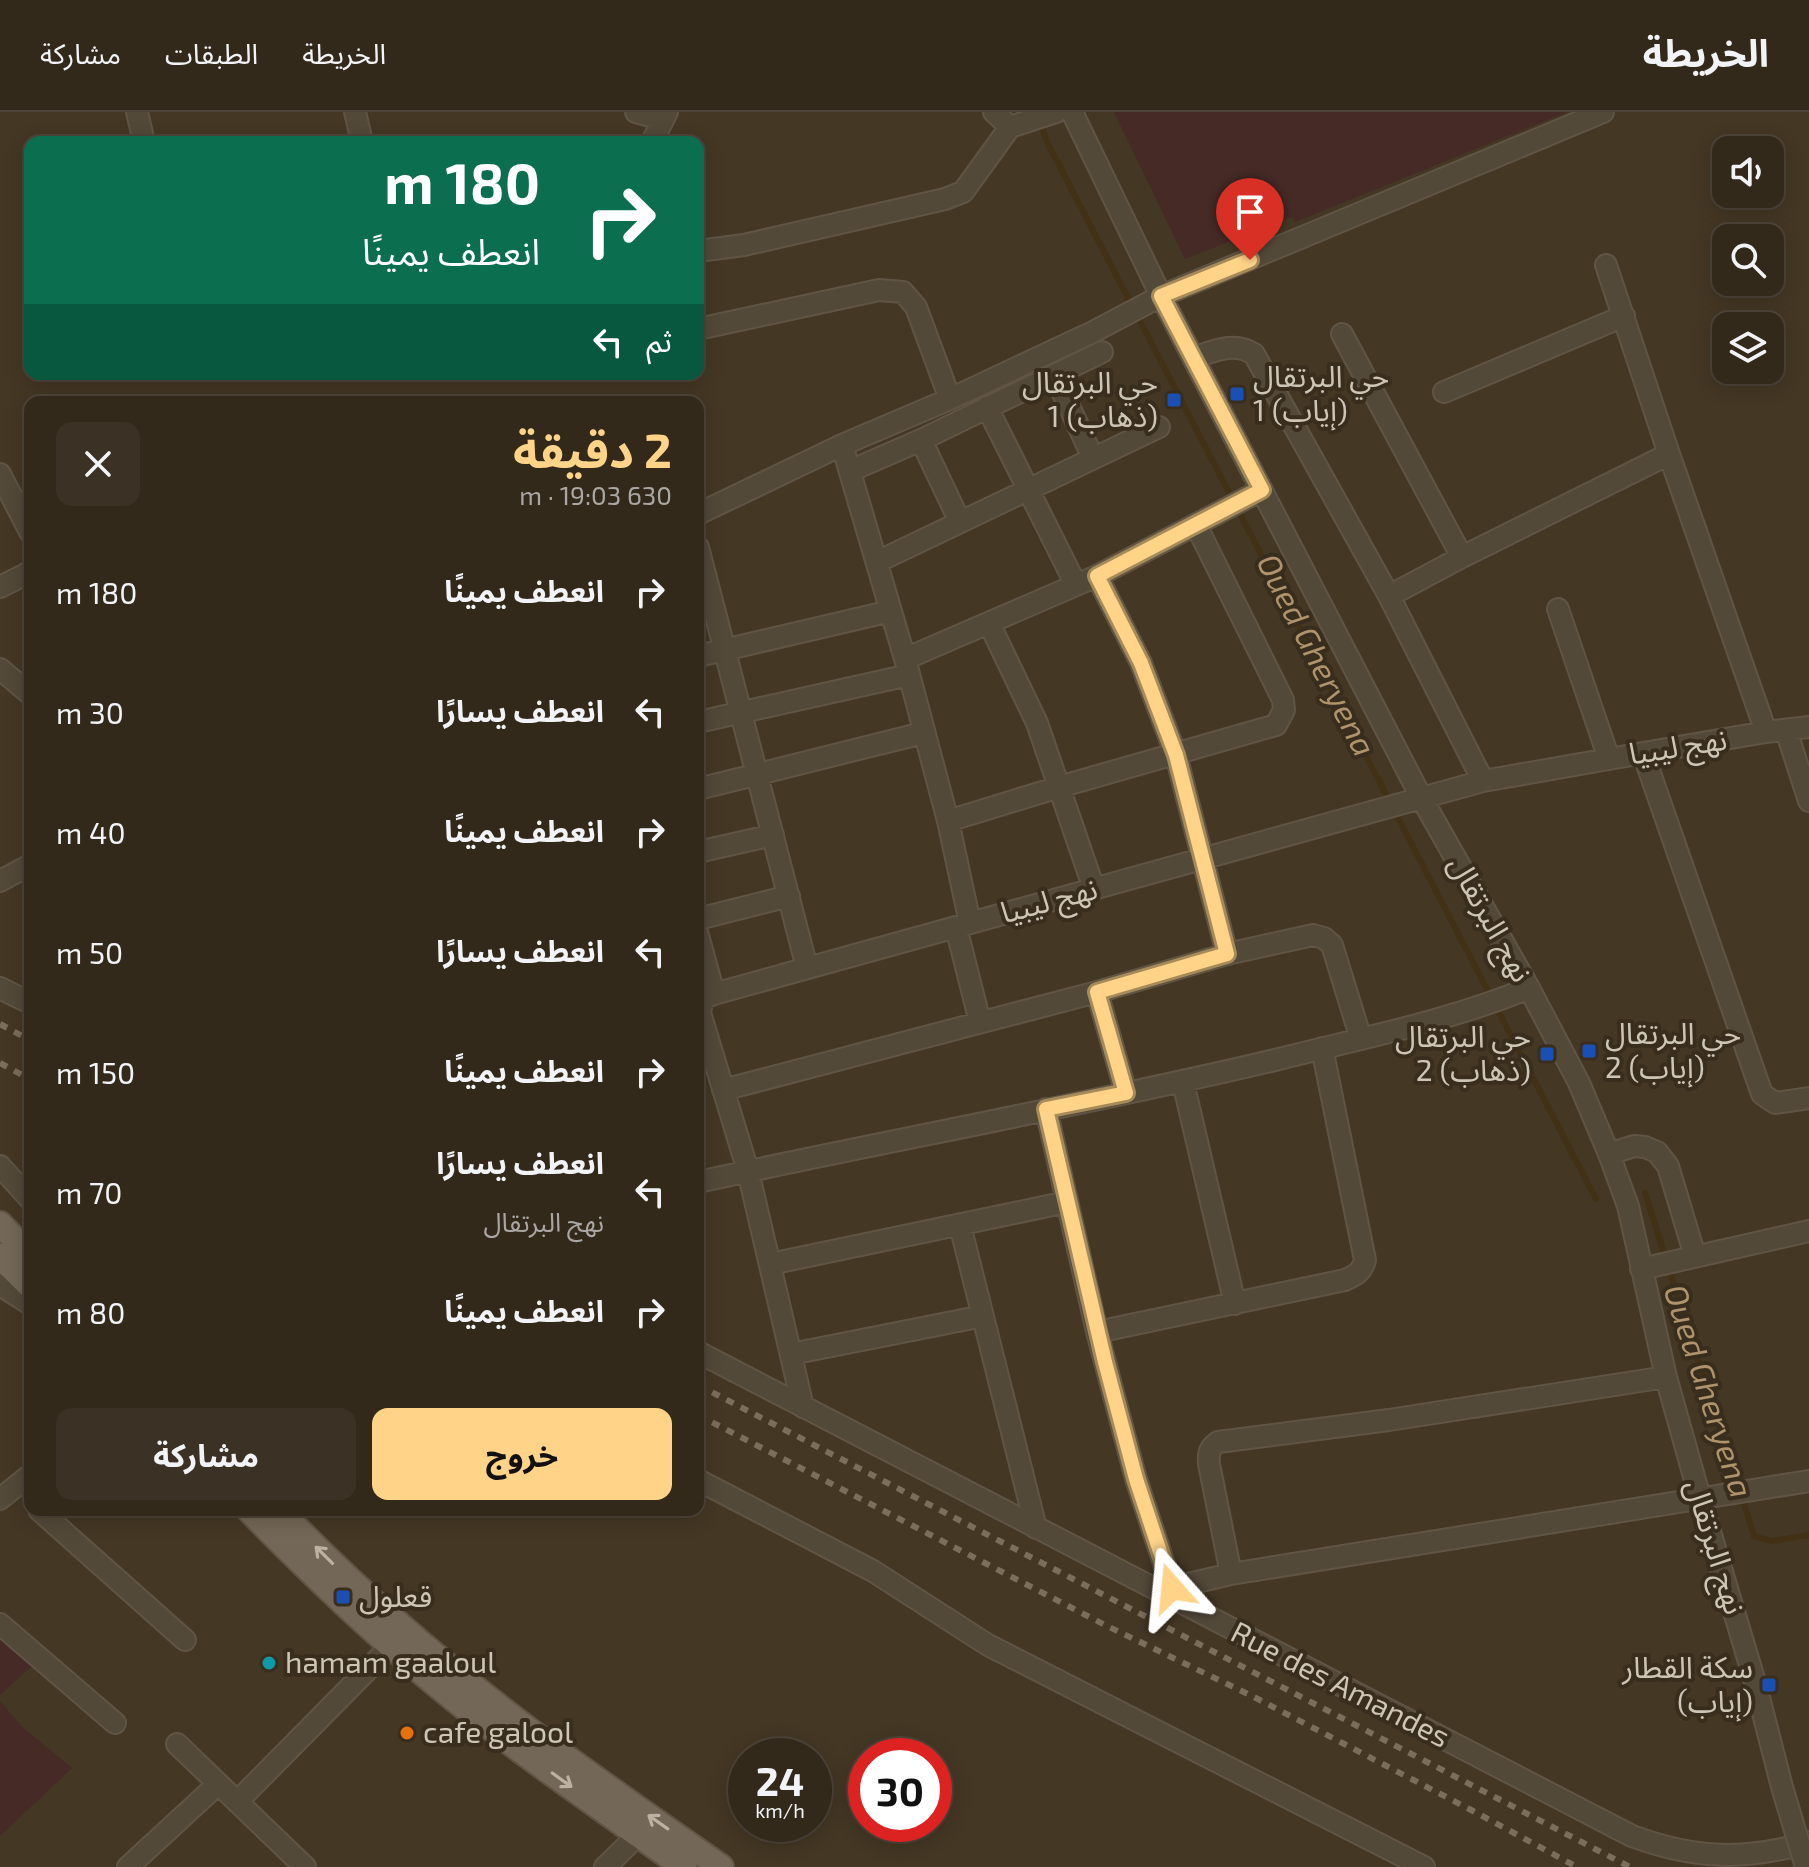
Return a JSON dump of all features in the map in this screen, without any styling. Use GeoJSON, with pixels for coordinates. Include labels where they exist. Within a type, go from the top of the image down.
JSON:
{"type":"FeatureCollection","features":[{"type":"Feature","properties":{"kind":"main road"},"geometry":{"type":"LineString","coordinates":[[0,1224],[24,1249]]}},
{"type":"Feature","properties":{"kind":"main road"},"geometry":{"type":"LineString","coordinates":[[0,1256],[24,1280]]}},
{"type":"Feature","properties":{"kind":"main road"},"geometry":{"type":"LineString","coordinates":[[255,1516],[412,1665],[499,1734],[684,1867]]}},
{"type":"Feature","properties":{"kind":"main road"},"geometry":{"type":"LineString","coordinates":[[285,1516],[350,1581],[487,1697],[721,1867]]}},
{"type":"Feature","properties":{"kind":"street"},"geometry":{"type":"LineString","coordinates":[[137,112],[143,136]]}},
{"type":"Feature","properties":{"kind":"street"},"geometry":{"type":"LineString","coordinates":[[355,112],[361,136]]}},
{"type":"Feature","properties":{"kind":"street"},"geometry":{"type":"LineString","coordinates":[[636,112],[665,116],[655,136]]}},
{"type":"Feature","properties":{"kind":"street"},"geometry":{"type":"LineString","coordinates":[[994,112],[1013,126]]}},
{"type":"Feature","properties":{"kind":"street"},"geometry":{"type":"LineString","coordinates":[[704,250],[744,245],[945,199],[963,192],[1013,126],[1060,112]]}},
{"type":"Feature","properties":{"kind":"street","name":"نهج البرتقال"},"geometry":{"type":"LineString","coordinates":[[1060,112],[1153,300],[1193,358],[1254,494],[1415,801],[1529,988],[1579,1083],[1628,1206],[1666,1377],[1706,1497],[1806,1867]]}},
{"type":"Feature","properties":{"kind":"street"},"geometry":{"type":"LineString","coordinates":[[704,511],[1093,332],[1153,300],[1603,112]]}},
{"type":"Feature","properties":{"kind":"street"},"geometry":{"type":"LineString","coordinates":[[1606,265],[1669,454],[1776,731],[1809,801]]}},
{"type":"Feature","properties":{"kind":"street"},"geometry":{"type":"LineString","coordinates":[[704,328],[879,290],[903,292],[916,307],[950,399]]}},
{"type":"Feature","properties":{"kind":"street"},"geometry":{"type":"LineString","coordinates":[[1444,392],[1624,316]]}},
{"type":"Feature","properties":{"kind":"street"},"geometry":{"type":"LineString","coordinates":[[1342,334],[1462,557]]}},
{"type":"Feature","properties":{"kind":"street"},"geometry":{"type":"LineString","coordinates":[[1193,358],[1230,346],[1254,354],[1389,596],[1483,781]]}},
{"type":"Feature","properties":{"kind":"street"},"geometry":{"type":"LineString","coordinates":[[850,471],[1102,352]]}},
{"type":"Feature","properties":{"kind":"street"},"geometry":{"type":"LineString","coordinates":[[1055,376],[1093,458]]}},
{"type":"Feature","properties":{"kind":"street"},"geometry":{"type":"LineString","coordinates":[[987,407],[1076,585]]}},
{"type":"Feature","properties":{"kind":"street"},"geometry":{"type":"LineString","coordinates":[[877,562],[1159,427]]}},
{"type":"Feature","properties":{"kind":"street"},"geometry":{"type":"LineString","coordinates":[[921,440],[960,522]]}},
{"type":"Feature","properties":{"kind":"street"},"geometry":{"type":"LineString","coordinates":[[842,445],[948,821],[980,1022]]}},
{"type":"Feature","properties":{"kind":"street"},"geometry":{"type":"LineString","coordinates":[[1389,596],[1669,454]]}},
{"type":"Feature","properties":{"kind":"street"},"geometry":{"type":"LineString","coordinates":[[1,479],[24,521]]}},
{"type":"Feature","properties":{"kind":"street"},"geometry":{"type":"LineString","coordinates":[[704,721],[907,667],[989,623],[1097,576],[1254,494]]}},
{"type":"Feature","properties":{"kind":"street"},"geometry":{"type":"LineString","coordinates":[[948,821],[1276,725],[1284,710],[1283,700],[1202,522]]}},
{"type":"Feature","properties":{"kind":"street"},"geometry":{"type":"LineString","coordinates":[[704,570],[807,968]]}},
{"type":"Feature","properties":{"kind":"street"},"geometry":{"type":"LineString","coordinates":[[0,587],[24,575]]}},
{"type":"Feature","properties":{"kind":"street"},"geometry":{"type":"LineString","coordinates":[[1097,576],[1141,663],[1176,755],[1227,954]]}},
{"type":"Feature","properties":{"kind":"street"},"geometry":{"type":"LineString","coordinates":[[1558,609],[1609,759]]}},
{"type":"Feature","properties":{"kind":"street"},"geometry":{"type":"LineString","coordinates":[[704,654],[891,611]]}},
{"type":"Feature","properties":{"kind":"street"},"geometry":{"type":"LineString","coordinates":[[989,623],[1037,723],[1094,889]]}},
{"type":"Feature","properties":{"kind":"street"},"geometry":{"type":"LineString","coordinates":[[0,669],[24,689]]}},
{"type":"Feature","properties":{"kind":"street","name":"نهج ليبيا"},"geometry":{"type":"LineString","coordinates":[[714,994],[1483,781],[1809,727]]}},
{"type":"Feature","properties":{"kind":"street"},"geometry":{"type":"LineString","coordinates":[[704,787],[923,733]]}},
{"type":"Feature","properties":{"kind":"street"},"geometry":{"type":"LineString","coordinates":[[1643,753],[1762,1094],[1775,1103],[1809,1098]]}},
{"type":"Feature","properties":{"kind":"street"},"geometry":{"type":"LineString","coordinates":[[704,851],[773,835]]}},
{"type":"Feature","properties":{"kind":"street"},"geometry":{"type":"LineString","coordinates":[[0,881],[24,868]]}},
{"type":"Feature","properties":{"kind":"street"},"geometry":{"type":"LineString","coordinates":[[704,917],[789,896]]}},
{"type":"Feature","properties":{"kind":"street"},"geometry":{"type":"LineString","coordinates":[[723,1090],[1097,992],[1227,954],[1313,935],[1324,938],[1332,945],[1361,1039]]}},
{"type":"Feature","properties":{"kind":"street"},"geometry":{"type":"LineString","coordinates":[[704,957],[714,994],[704,998]]}},
{"type":"Feature","properties":{"kind":"street"},"geometry":{"type":"LineString","coordinates":[[0,988],[24,1000]]}},
{"type":"Feature","properties":{"kind":"street"},"geometry":{"type":"LineString","coordinates":[[704,1181],[1183,1082],[1484,1006],[1529,988]]}},
{"type":"Feature","properties":{"kind":"street"},"geometry":{"type":"LineString","coordinates":[[1097,992],[1126,1093]]}},
{"type":"Feature","properties":{"kind":"street"},"geometry":{"type":"LineString","coordinates":[[704,1024],[748,1171],[803,1407]]}},
{"type":"Feature","properties":{"kind":"street"},"geometry":{"type":"LineString","coordinates":[[1097,1332],[1345,1280],[1362,1270],[1365,1260],[1322,1048]]}},
{"type":"Feature","properties":{"kind":"street"},"geometry":{"type":"LineString","coordinates":[[1183,1082],[1235,1304]]}},
{"type":"Feature","properties":{"kind":"street"},"geometry":{"type":"LineString","coordinates":[[1046,1109],[1097,1332],[1165,1589],[1231,1574],[1809,1481]]}},
{"type":"Feature","properties":{"kind":"street"},"geometry":{"type":"LineString","coordinates":[[1609,1154],[1634,1146],[1645,1147],[1657,1152],[1668,1166],[1686,1258]]}},
{"type":"Feature","properties":{"kind":"street"},"geometry":{"type":"LineString","coordinates":[[0,1166],[24,1192]]}},
{"type":"Feature","properties":{"kind":"street"},"geometry":{"type":"LineString","coordinates":[[770,1264],[1067,1202]]}},
{"type":"Feature","properties":{"kind":"street"},"geometry":{"type":"LineString","coordinates":[[960,1225],[1036,1528]]}},
{"type":"Feature","properties":{"kind":"street"},"geometry":{"type":"LineString","coordinates":[[1644,1268],[1809,1231]]}},
{"type":"Feature","properties":{"kind":"street"},"geometry":{"type":"LineString","coordinates":[[0,1285],[24,1300]]}},
{"type":"Feature","properties":{"kind":"street"},"geometry":{"type":"LineString","coordinates":[[791,1354],[983,1316]]}},
{"type":"Feature","properties":{"kind":"street","name":"Rue des Amandes"},"geometry":{"type":"LineString","coordinates":[[704,1353],[1036,1528],[1165,1589],[1632,1836],[1681,1852],[1712,1855],[1744,1855],[1809,1842]]}},
{"type":"Feature","properties":{"kind":"street"},"geometry":{"type":"LineString","coordinates":[[1231,1574],[1208,1454],[1218,1442],[1666,1377]]}},
{"type":"Feature","properties":{"kind":"street"},"geometry":{"type":"LineString","coordinates":[[704,1483],[873,1571],[988,1645],[1424,1867]]}},
{"type":"Feature","properties":{"kind":"street"},"geometry":{"type":"LineString","coordinates":[[46,1516],[185,1640]]}},
{"type":"Feature","properties":{"kind":"street"},"geometry":{"type":"LineString","coordinates":[[0,1624],[115,1723]]}},
{"type":"Feature","properties":{"kind":"street"},"geometry":{"type":"LineString","coordinates":[[237,1802],[391,1646]]}},
{"type":"Feature","properties":{"kind":"street"},"geometry":{"type":"LineString","coordinates":[[177,1744],[305,1867]]}},
{"type":"Feature","properties":{"kind":"street"},"geometry":{"type":"LineString","coordinates":[[128,1867],[218,1784]]}},
{"type":"Feature","properties":{"kind":"street"},"geometry":{"type":"LineString","coordinates":[[605,1867],[638,1835]]}},
{"type":"Feature","properties":{"kind":"shaded area"},"geometry":{"type":"Polygon","coordinates":[[[1114,112],[1567,112],[1295,222],[1291,217],[1185,259],[1114,112]]]}},
{"type":"Feature","properties":{"kind":"shaded area"},"geometry":{"type":"Polygon","coordinates":[[[0,1615],[38,1660],[0,1695],[0,1615]]]}},
{"type":"Feature","properties":{"kind":"shaded area"},"geometry":{"type":"Polygon","coordinates":[[[0,1701],[21,1726],[72,1768],[0,1836],[0,1701]]]}},
{"type":"Feature","properties":{"kind":"waterway","name":"Oued Gheryena"},"geometry":{"type":"LineString","coordinates":[[1040,122],[1048,144],[1596,1199]]}},
{"type":"Feature","properties":{"kind":"waterway","name":"Oued Gheryena"},"geometry":{"type":"LineString","coordinates":[[1645,1193],[1738,1487]]}},
{"type":"Feature","properties":{"kind":"waterway","name":"Oued Gheryena"},"geometry":{"type":"LineString","coordinates":[[1742,1497],[1754,1536],[1772,1541],[1809,1535]]}},
{"type":"Feature","properties":{"kind":"railway"},"geometry":{"type":"LineString","coordinates":[[0,1024],[24,1037]]}},
{"type":"Feature","properties":{"kind":"railway"},"geometry":{"type":"LineString","coordinates":[[0,1063],[24,1076]]}},
{"type":"Feature","properties":{"kind":"railway"},"geometry":{"type":"LineString","coordinates":[[704,1388],[1630,1867]]}},
{"type":"Feature","properties":{"kind":"railway"},"geometry":{"type":"LineString","coordinates":[[704,1418],[1107,1626],[1252,1696],[1577,1867]]}},
{"type":"Feature","properties":{"kind":"place","name":"حي البرتقال 1 (إياب)"},"geometry":{"type":"Point","coordinates":[1237,394]}},
{"type":"Feature","properties":{"kind":"place","name":"حي البرتقال 1 (ذهاب)"},"geometry":{"type":"Point","coordinates":[1174,400]}},
{"type":"Feature","properties":{"kind":"place","name":"حي البرتقال 2 (إياب)"},"geometry":{"type":"Point","coordinates":[1589,1051]}},
{"type":"Feature","properties":{"kind":"place","name":"حي البرتقال 2 (ذهاب)"},"geometry":{"type":"Point","coordinates":[1547,1054]}},
{"type":"Feature","properties":{"kind":"place","name":"قعلول"},"geometry":{"type":"Point","coordinates":[343,1597]}},
{"type":"Feature","properties":{"kind":"place","name":"hamam gaaloul"},"geometry":{"type":"Point","coordinates":[269,1663]}},
{"type":"Feature","properties":{"kind":"place","name":"سكة القطار (إياب)"},"geometry":{"type":"Point","coordinates":[1769,1685]}},
{"type":"Feature","properties":{"kind":"place","name":"cafe galool"},"geometry":{"type":"Point","coordinates":[407,1733]}},
{"type":"Feature","properties":{"kind":"route"},"geometry":{"type":"LineString","coordinates":[[1172,1588],[1136,1479],[1097,1332],[1046,1109],[1126,1093],[1097,992],[1227,954],[1176,755],[1141,663],[1097,576],[1262,490],[1161,296],[1250,260]]}}]}
